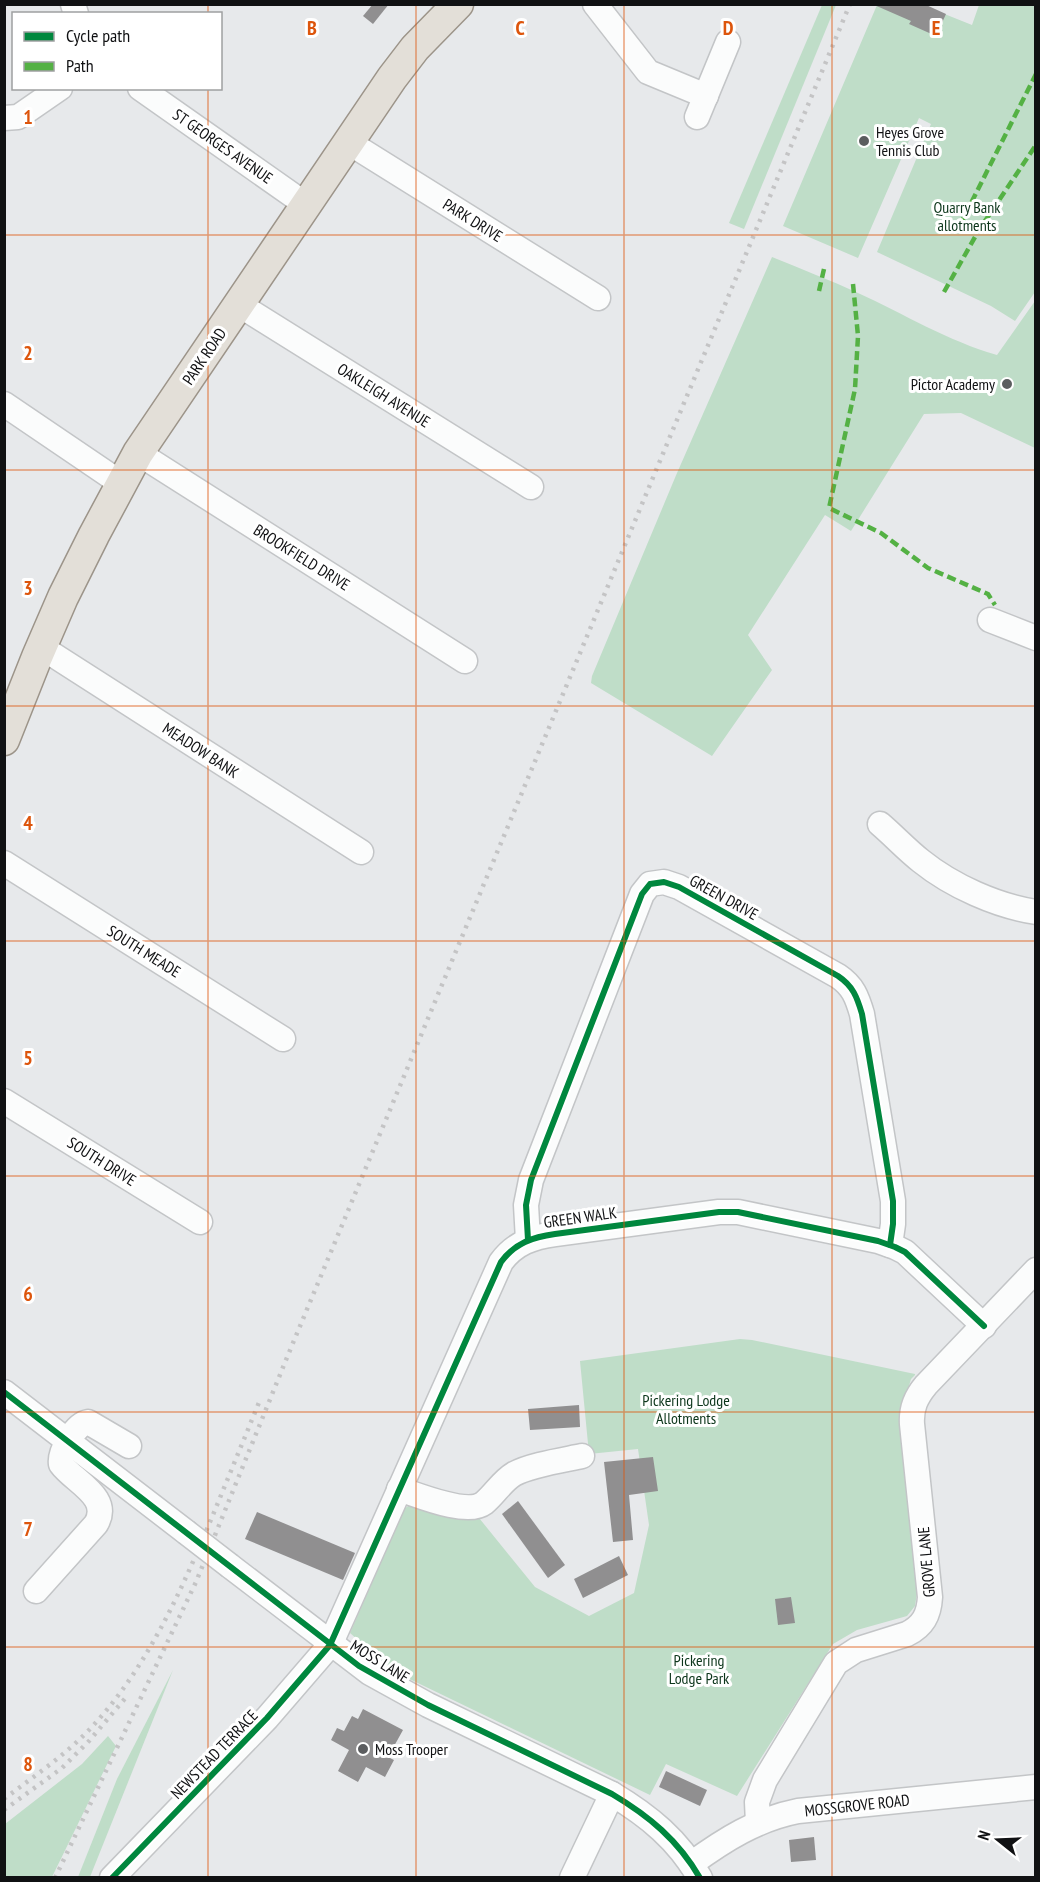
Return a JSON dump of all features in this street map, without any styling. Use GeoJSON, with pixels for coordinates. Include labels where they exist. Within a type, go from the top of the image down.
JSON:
{"type":"FeatureCollection","features":[{"type":"Feature","properties":{"kind":"main road","name":"PARK ROAD"},"geometry":{"type":"LineString","coordinates":[[4,740],[41,647],[81,561],[138,453],[392,78],[415,48],[458,4]]}},
{"type":"Feature","properties":{"kind":"street"},"geometry":{"type":"LineString","coordinates":[[595,4],[648,72],[702,107],[728,42]]}},
{"type":"Feature","properties":{"kind":"street"},"geometry":{"type":"LineString","coordinates":[[4,118],[18,117],[57,90]]}},
{"type":"Feature","properties":{"kind":"street","name":"ST GEORGES AVENUE"},"geometry":{"type":"LineString","coordinates":[[143,90],[305,204]]}},
{"type":"Feature","properties":{"kind":"street","name":"PARK DRIVE"},"geometry":{"type":"LineString","coordinates":[[348,142],[598,297]]}},
{"type":"Feature","properties":{"kind":"street","name":"OAKLEIGH AVENUE"},"geometry":{"type":"LineString","coordinates":[[238,304],[531,487]]}},
{"type":"Feature","properties":{"kind":"street"},"geometry":{"type":"LineString","coordinates":[[4,404],[122,484]]}},
{"type":"Feature","properties":{"kind":"street","name":"BROOKFIELD DRIVE"},"geometry":{"type":"LineString","coordinates":[[138,453],[465,661]]}},
{"type":"Feature","properties":{"kind":"street"},"geometry":{"type":"LineString","coordinates":[[990,620],[1035,638]]}},
{"type":"Feature","properties":{"kind":"street","name":"MEADOW BANK"},"geometry":{"type":"LineString","coordinates":[[41,647],[361,852]]}},
{"type":"Feature","properties":{"kind":"street"},"geometry":{"type":"LineString","coordinates":[[880,824],[921,861],[947,878],[990,900],[1035,912]]}},
{"type":"Feature","properties":{"kind":"street","name":"SOUTH MEADE"},"geometry":{"type":"LineString","coordinates":[[4,863],[283,1039]]}},
{"type":"Feature","properties":{"kind":"street","name":"GREEN DRIVE"},"geometry":{"type":"LineString","coordinates":[[528,1240],[526,1205],[531,1180],[642,894],[650,884],[653,873],[846,981],[860,986],[862,1014],[893,1201],[890,1245]]}},
{"type":"Feature","properties":{"kind":"street","name":"SOUTH DRIVE"},"geometry":{"type":"LineString","coordinates":[[4,1101],[200,1222]]}},
{"type":"Feature","properties":{"kind":"street","name":"GREEN WALK"},"geometry":{"type":"LineString","coordinates":[[330,1645],[501,1262],[510,1252],[528,1240],[555,1234],[732,1212],[890,1245],[905,1252],[984,1326]]}},
{"type":"Feature","properties":{"kind":"street","name":"GROVE LANE"},"geometry":{"type":"LineString","coordinates":[[758,1823],[757,1802],[765,1780],[836,1664],[856,1650],[914,1631],[927,1614],[930,1597],[912,1424],[913,1407],[926,1385],[1035,1270]]}},
{"type":"Feature","properties":{"kind":"street","name":"MOSS LANE"},"geometry":{"type":"LineString","coordinates":[[4,1392],[364,1670],[401,1691],[612,1794],[660,1827],[696,1871]]}},
{"type":"Feature","properties":{"kind":"street"},"geometry":{"type":"LineString","coordinates":[[36,1591],[96,1524],[99,1517],[96,1499],[61,1464],[61,1453],[80,1425],[88,1422],[129,1446]]}},
{"type":"Feature","properties":{"kind":"street"},"geometry":{"type":"LineString","coordinates":[[399,1489],[445,1503],[475,1507],[484,1503],[516,1473],[582,1456]]}},
{"type":"Feature","properties":{"kind":"street","name":"NEWSTEAD TERRACE"},"geometry":{"type":"LineString","coordinates":[[112,1878],[267,1718],[330,1645]]}},
{"type":"Feature","properties":{"kind":"street","name":"MOSSGROVE ROAD"},"geometry":{"type":"LineString","coordinates":[[696,1871],[733,1835],[773,1817],[798,1811],[1035,1787]]}},
{"type":"Feature","properties":{"kind":"street"},"geometry":{"type":"LineString","coordinates":[[572,1878],[612,1794]]}},
{"type":"Feature","properties":{"kind":"green space"},"geometry":{"type":"Polygon","coordinates":[[[822,5],[836,5],[744,229],[729,223],[822,5]]]}},
{"type":"Feature","properties":{"kind":"green space","name":"Quarry Bank allotments"},"geometry":{"type":"Polygon","coordinates":[[[877,5],[922,5],[972,25],[979,5],[1035,5],[1035,292],[1015,321],[991,306],[877,252],[931,124],[919,118],[858,258],[783,226],[877,5]]]}},
{"type":"Feature","properties":{"kind":"green space"},"geometry":{"type":"Polygon","coordinates":[[[772,257],[847,288],[944,335],[997,355],[1035,301],[1035,448],[961,413],[924,414],[851,531],[825,515],[748,635],[772,670],[712,756],[591,683],[677,473],[772,257]]]}},
{"type":"Feature","properties":{"kind":"green space","name":"Pickering Lodge Park"},"geometry":{"type":"Polygon","coordinates":[[[740,1339],[915,1374],[911,1379],[900,1417],[917,1593],[915,1606],[907,1616],[857,1630],[833,1644],[737,1796],[666,1764],[650,1795],[395,1672],[350,1633],[404,1509],[411,1504],[475,1513],[535,1587],[589,1616],[634,1593],[649,1525],[638,1449],[589,1454],[580,1361],[740,1339]]]}},
{"type":"Feature","properties":{"kind":"green space"},"geometry":{"type":"Polygon","coordinates":[[[173,1670],[90,1877],[78,1877],[117,1779],[173,1670]]]}},
{"type":"Feature","properties":{"kind":"green space"},"geometry":{"type":"Polygon","coordinates":[[[108,1736],[116,1746],[52,1877],[5,1877],[5,1824],[82,1764],[108,1736]]]}},
{"type":"Feature","properties":{"kind":"building"},"geometry":{"type":"Polygon","coordinates":[[[373,4],[389,4],[373,24],[363,16],[373,4]]]}},
{"type":"Feature","properties":{"kind":"building"},"geometry":{"type":"Polygon","coordinates":[[[872,4],[924,4],[946,14],[936,36],[909,24],[911,21],[872,4]]]}},
{"type":"Feature","properties":{"kind":"building"},"geometry":{"type":"Polygon","coordinates":[[[579,1405],[580,1427],[530,1430],[528,1409],[579,1405]]]}},
{"type":"Feature","properties":{"kind":"building"},"geometry":{"type":"Polygon","coordinates":[[[653,1457],[658,1491],[629,1495],[633,1540],[613,1542],[604,1462],[653,1457]]]}},
{"type":"Feature","properties":{"kind":"building"},"geometry":{"type":"Polygon","coordinates":[[[518,1501],[565,1565],[548,1578],[502,1514],[518,1501]]]}},
{"type":"Feature","properties":{"kind":"building"},"geometry":{"type":"Polygon","coordinates":[[[257,1512],[355,1553],[343,1580],[245,1539],[257,1512]]]}},
{"type":"Feature","properties":{"kind":"building"},"geometry":{"type":"Polygon","coordinates":[[[619,1556],[628,1575],[583,1598],[574,1579],[619,1556]]]}},
{"type":"Feature","properties":{"kind":"building"},"geometry":{"type":"Polygon","coordinates":[[[791,1597],[795,1623],[778,1625],[775,1599],[791,1597]]]}},
{"type":"Feature","properties":{"kind":"building"},"geometry":{"type":"Polygon","coordinates":[[[363,1709],[403,1730],[388,1757],[394,1760],[385,1777],[366,1767],[358,1782],[338,1771],[349,1750],[331,1740],[337,1728],[344,1731],[352,1716],[358,1719],[363,1709]]]}},
{"type":"Feature","properties":{"kind":"building"},"geometry":{"type":"Polygon","coordinates":[[[666,1771],[707,1790],[700,1806],[659,1787],[666,1771]]]}},
{"type":"Feature","properties":{"kind":"building"},"geometry":{"type":"Polygon","coordinates":[[[814,1837],[816,1860],[791,1862],[789,1840],[814,1837]]]}},
{"type":"Feature","properties":{"kind":"railway"},"geometry":{"type":"LineString","coordinates":[[55,1878],[196,1582],[288,1355],[850,4]]}},
{"type":"Feature","properties":{"kind":"railway"},"geometry":{"type":"LineString","coordinates":[[4,1799],[79,1740],[110,1706],[129,1680],[177,1597],[260,1400]]}},
{"type":"Feature","properties":{"kind":"railway"},"geometry":{"type":"LineString","coordinates":[[4,1810],[62,1768],[89,1741],[128,1695]]}},
{"type":"Feature","properties":{"kind":"marked path"},"geometry":{"type":"LineString","coordinates":[[979,230],[962,221],[1036,74]]}},
{"type":"Feature","properties":{"kind":"marked path"},"geometry":{"type":"LineString","coordinates":[[944,292],[979,230],[1036,145]]}},
{"type":"Feature","properties":{"kind":"marked path"},"geometry":{"type":"LineString","coordinates":[[819,291],[824,269]]}},
{"type":"Feature","properties":{"kind":"marked path"},"geometry":{"type":"LineString","coordinates":[[853,284],[858,336],[855,389],[829,508],[881,533],[928,568],[988,594],[995,605]]}},
{"type":"Feature","properties":{"kind":"cycle path"},"geometry":{"type":"LineString","coordinates":[[528,1240],[526,1205],[531,1180],[642,894],[650,884],[664,882],[679,887],[838,976],[854,992],[862,1014],[893,1201],[890,1245]]}},
{"type":"Feature","properties":{"kind":"cycle path"},"geometry":{"type":"LineString","coordinates":[[112,1878],[267,1718],[330,1645],[501,1262],[518,1246],[532,1239],[555,1234],[719,1212],[738,1212],[878,1241],[895,1247],[905,1252],[984,1326]]}},
{"type":"Feature","properties":{"kind":"cycle path"},"geometry":{"type":"LineString","coordinates":[[4,1392],[359,1666],[428,1705],[626,1802],[662,1830],[682,1852],[700,1878]]}},
{"type":"Feature","properties":{"kind":"place","name":"Heyes Grove Tennis Club"},"geometry":{"type":"Point","coordinates":[864,141]}},
{"type":"Feature","properties":{"kind":"place","name":"Pictor Academy"},"geometry":{"type":"Point","coordinates":[1007,384]}},
{"type":"Feature","properties":{"kind":"place","name":"Moss Trooper"},"geometry":{"type":"Point","coordinates":[363,1749]}},
{"type":"Feature","properties":{"kind":"park label","name":"Pickering Lodge Allotments"},"geometry":{"type":"Point","coordinates":[686,1409]}}]}
